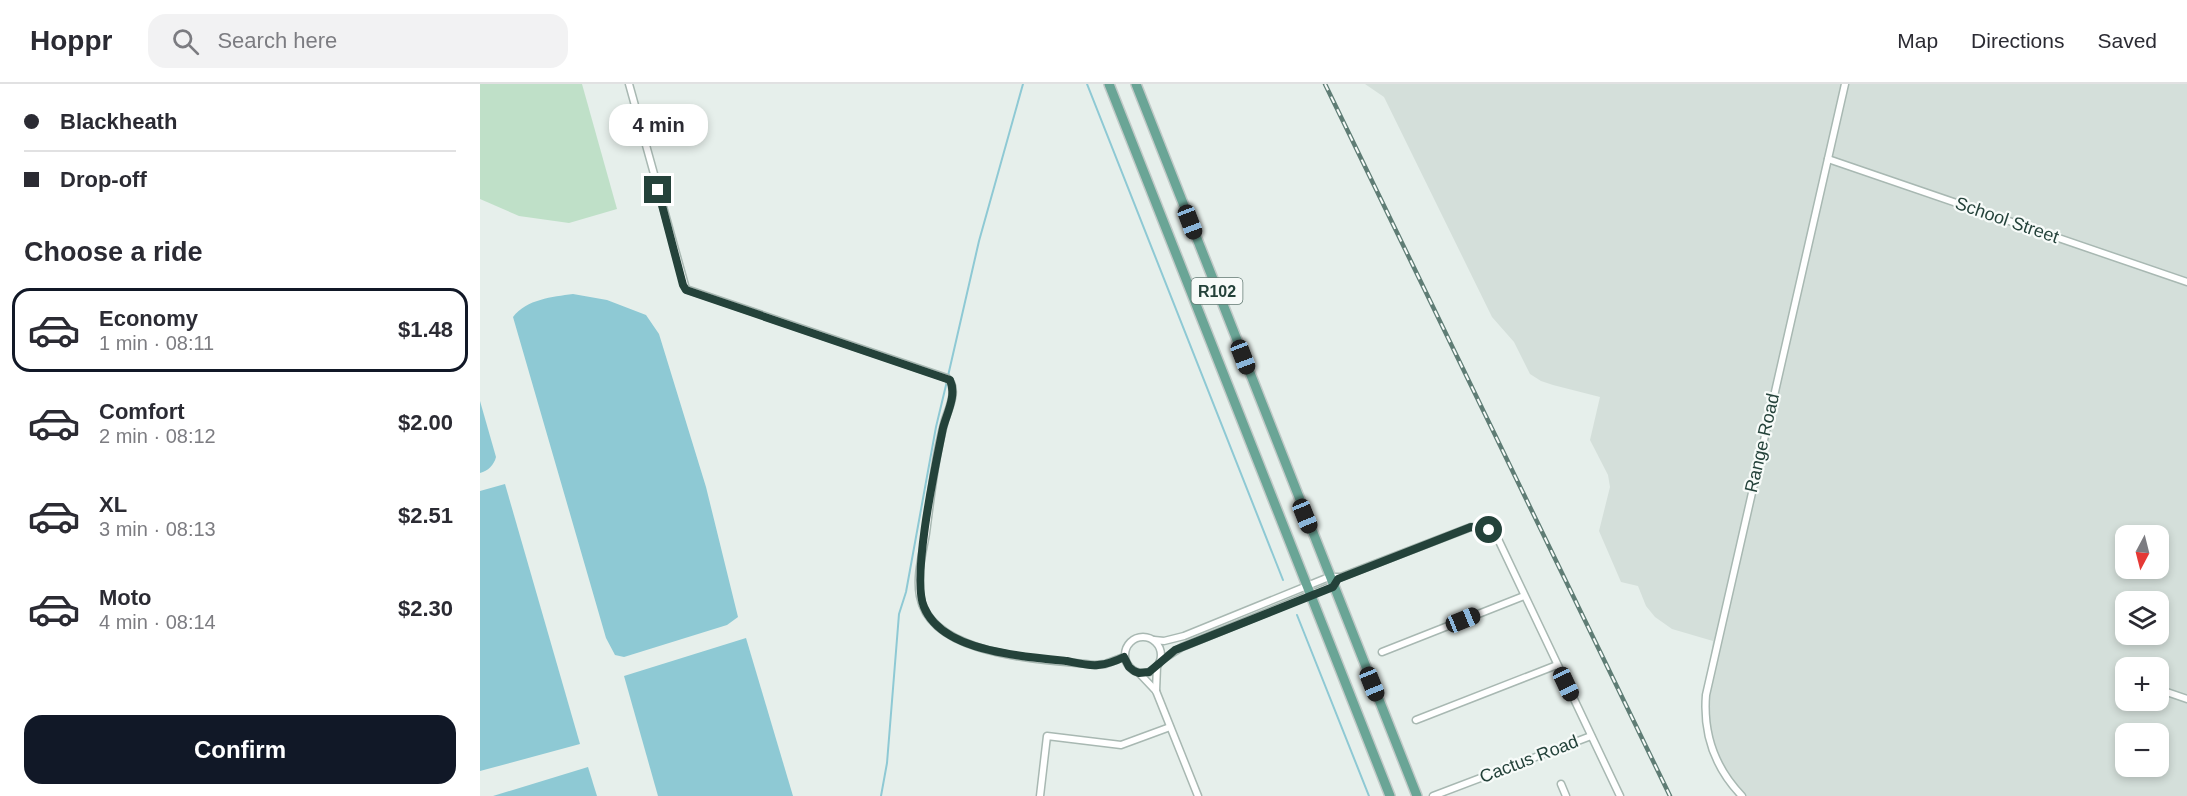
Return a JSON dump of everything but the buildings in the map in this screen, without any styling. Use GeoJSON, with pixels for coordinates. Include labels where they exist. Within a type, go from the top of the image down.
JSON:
{"type":"FeatureCollection","features":[{"type":"Feature","properties":{"kind":"main road","name":"R102"},"geometry":{"type":"LineString","coordinates":[[1109,84],[1390,796]]}},
{"type":"Feature","properties":{"kind":"main road","name":"R102"},"geometry":{"type":"LineString","coordinates":[[1136,84],[1417,796]]}},
{"type":"Feature","properties":{"kind":"street"},"geometry":{"type":"LineString","coordinates":[[629,84],[686,290],[950,380],[953,393],[932,486],[921,569],[920,596],[924,609],[933,620],[955,638],[986,650],[1095,665],[1124,657]]}},
{"type":"Feature","properties":{"kind":"street","name":"Range Road"},"geometry":{"type":"LineString","coordinates":[[1742,796],[1723,772],[1714,753],[1706,724],[1706,695],[1845,84]]}},
{"type":"Feature","properties":{"kind":"street","name":"School Street"},"geometry":{"type":"LineString","coordinates":[[1828,159],[2187,282]]}},
{"type":"Feature","properties":{"kind":"street"},"geometry":{"type":"LineString","coordinates":[[1198,796],[1156,691],[1139,673],[1129,667],[1124,657],[1126,648],[1135,638],[1143,636],[1164,641],[1184,636],[1307,586],[1334,581],[1467,529],[1480,527],[1495,535],[1620,796]]}},
{"type":"Feature","properties":{"kind":"street"},"geometry":{"type":"LineString","coordinates":[[1139,673],[1149,672],[1182,647],[1311,596],[1334,581]]}},
{"type":"Feature","properties":{"kind":"street"},"geometry":{"type":"LineString","coordinates":[[1382,652],[1524,596]]}},
{"type":"Feature","properties":{"kind":"street"},"geometry":{"type":"LineString","coordinates":[[1154,640],[1160,650],[1156,691]]}},
{"type":"Feature","properties":{"kind":"street"},"geometry":{"type":"LineString","coordinates":[[1416,720],[1557,665]]}},
{"type":"Feature","properties":{"kind":"street"},"geometry":{"type":"LineString","coordinates":[[2169,693],[2187,699]]}},
{"type":"Feature","properties":{"kind":"street"},"geometry":{"type":"LineString","coordinates":[[1040,796],[1047,736],[1121,746],[1170,727]]}},
{"type":"Feature","properties":{"kind":"street","name":"Cactus Road"},"geometry":{"type":"LineString","coordinates":[[1433,796],[1591,736]]}},
{"type":"Feature","properties":{"kind":"street"},"geometry":{"type":"LineString","coordinates":[[1562,784],[1566,796]]}},
{"type":"Feature","properties":{"kind":"shaded area"},"geometry":{"type":"Polygon","coordinates":[[[1365,84],[2187,84],[2187,796],[1741,796],[1715,758],[1705,695],[1713,641],[1672,629],[1655,617],[1646,606],[1638,586],[1621,582],[1599,531],[1610,487],[1608,475],[1590,440],[1600,397],[1553,385],[1530,374],[1514,342],[1492,317],[1384,97],[1365,84]]]}},
{"type":"Feature","properties":{"kind":"green space"},"geometry":{"type":"Polygon","coordinates":[[[480,84],[582,84],[617,209],[569,223],[519,216],[480,199],[480,84]]]}},
{"type":"Feature","properties":{"kind":"water"},"geometry":{"type":"Polygon","coordinates":[[[573,294],[607,300],[646,315],[659,334],[706,487],[738,617],[727,625],[624,657],[615,655],[606,638],[513,317],[525,306],[548,298],[573,294]]]}},
{"type":"Feature","properties":{"kind":"water"},"geometry":{"type":"Polygon","coordinates":[[[480,401],[496,457],[494,463],[486,471],[480,473],[480,401]]]}},
{"type":"Feature","properties":{"kind":"water"},"geometry":{"type":"Polygon","coordinates":[[[505,484],[580,744],[480,771],[480,491],[505,484]]]}},
{"type":"Feature","properties":{"kind":"water"},"geometry":{"type":"Polygon","coordinates":[[[746,638],[793,796],[658,796],[624,676],[746,638]]]}},
{"type":"Feature","properties":{"kind":"water"},"geometry":{"type":"Polygon","coordinates":[[[588,767],[597,796],[493,796],[588,767]]]}},
{"type":"Feature","properties":{"kind":"waterway"},"geometry":{"type":"LineString","coordinates":[[948,376],[979,241],[1023,84]]}},
{"type":"Feature","properties":{"kind":"waterway"},"geometry":{"type":"LineString","coordinates":[[1087,84],[1283,580]]}},
{"type":"Feature","properties":{"kind":"waterway"},"geometry":{"type":"LineString","coordinates":[[881,796],[887,763],[899,614],[906,592],[936,427],[947,381]]}},
{"type":"Feature","properties":{"kind":"waterway"},"geometry":{"type":"LineString","coordinates":[[1297,615],[1369,796]]}},
{"type":"Feature","properties":{"kind":"railway"},"geometry":{"type":"LineString","coordinates":[[1325,84],[1670,796]]}},
{"type":"Feature","properties":{"kind":"route"},"geometry":{"type":"LineString","coordinates":[[658,190],[686,290],[950,380],[953,393],[932,486],[919,585],[924,609],[933,620],[955,638],[974,646],[1011,654],[1095,665],[1113,662],[1124,657],[1126,663],[1134,671],[1149,672],[1175,650],[1333,587],[1338,579],[1471,527],[1489,530]]}}]}
